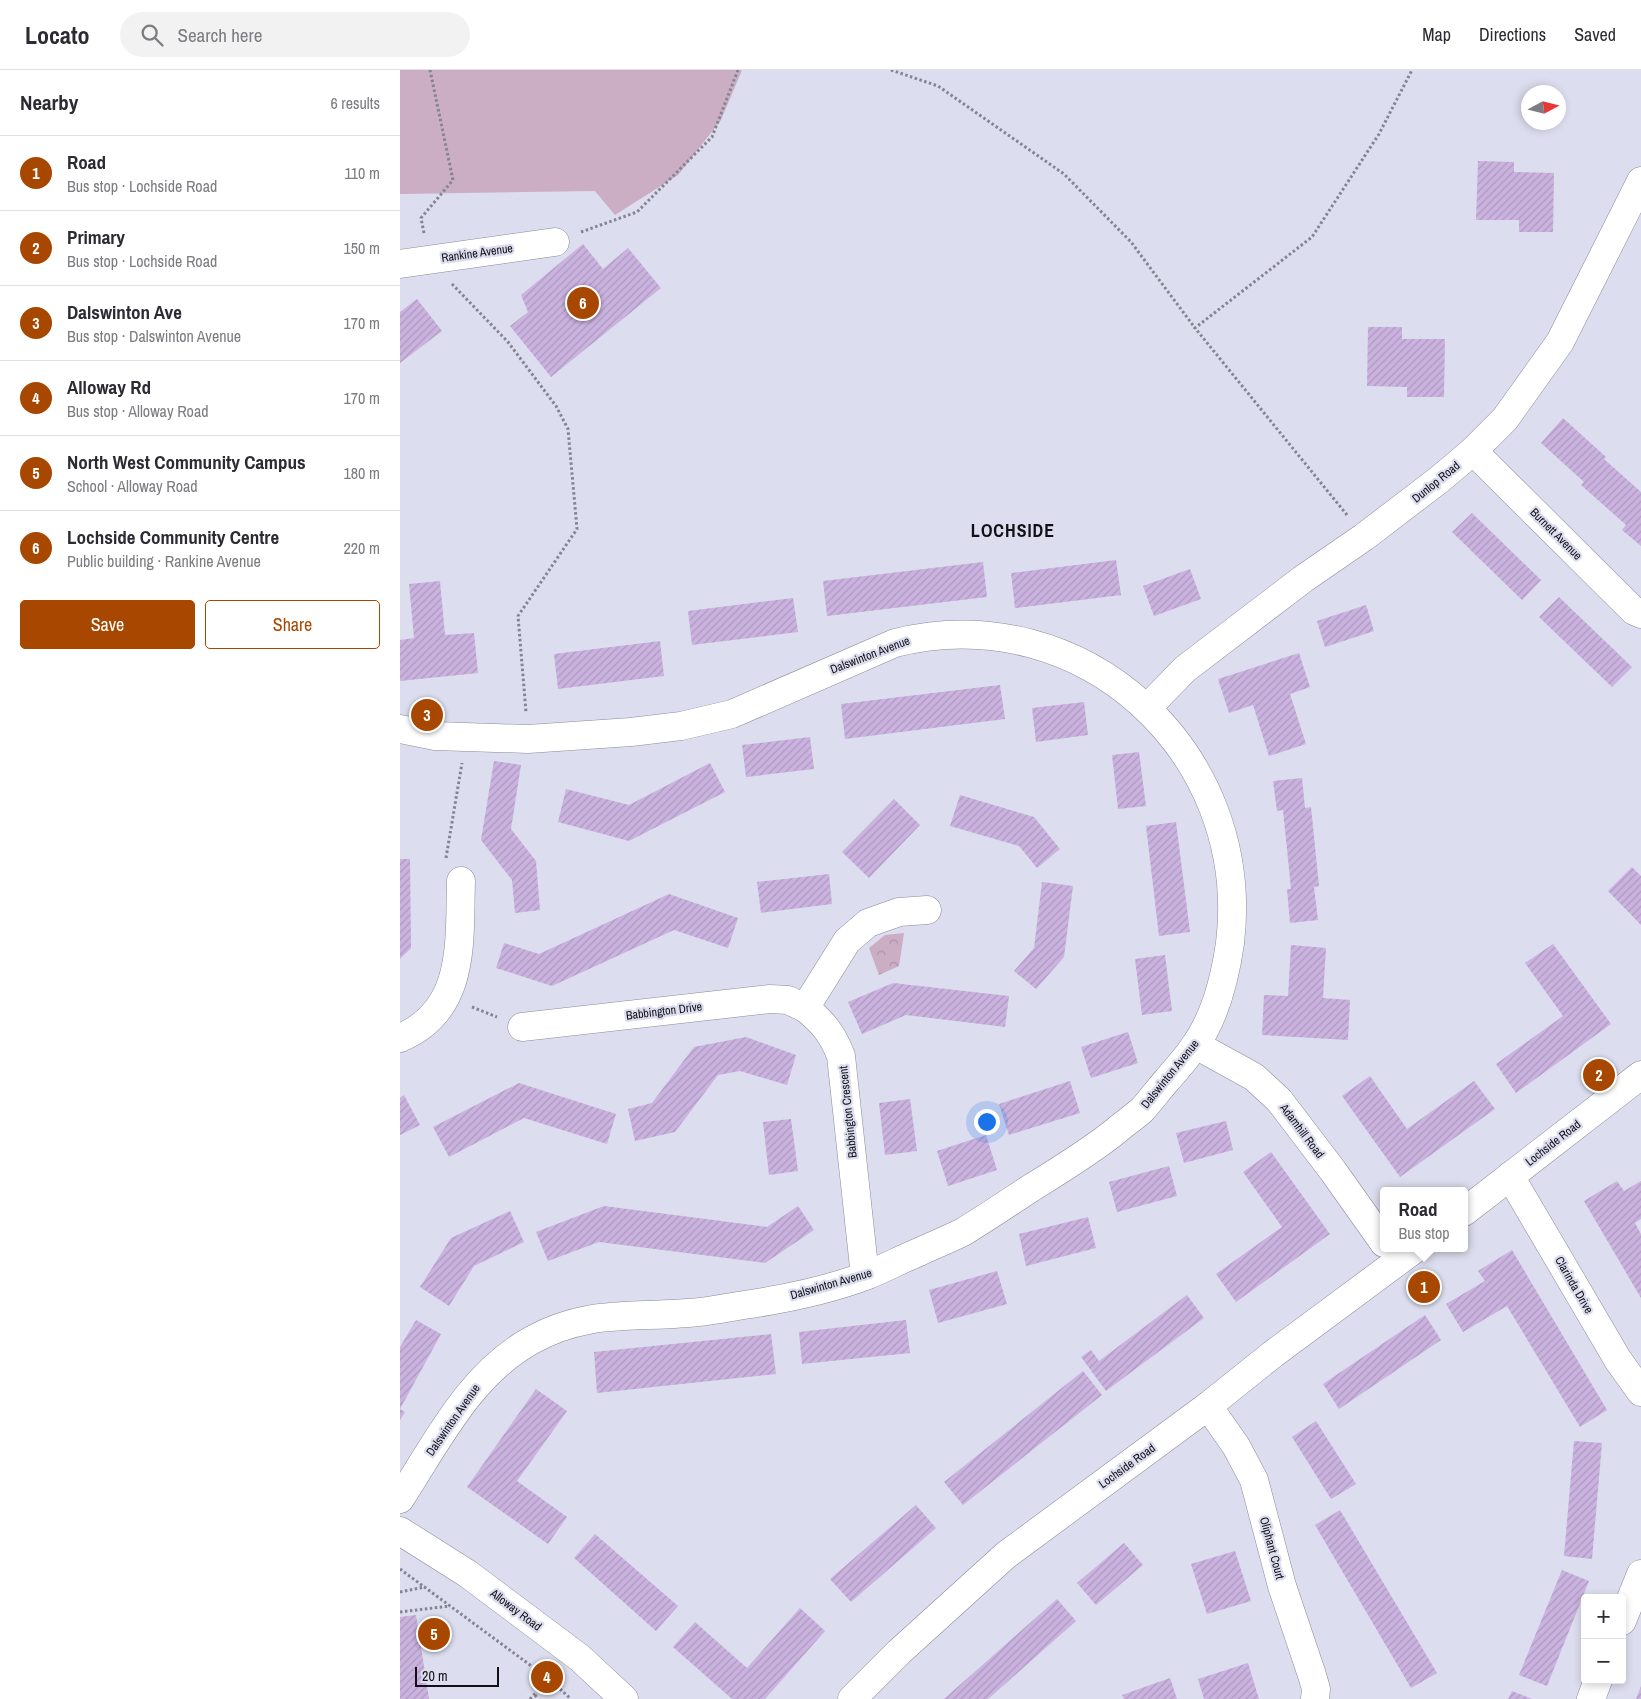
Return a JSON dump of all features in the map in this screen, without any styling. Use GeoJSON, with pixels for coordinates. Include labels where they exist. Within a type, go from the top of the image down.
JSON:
{"type":"FeatureCollection","features":[{"type":"Feature","properties":{"kind":"street","name":"Dunlop Road"},"geometry":{"type":"LineString","coordinates":[[1147,708],[1185,669],[1303,578],[1364,537],[1440,479],[1473,451],[1505,419],[1560,342],[1641,181]]}},
{"type":"Feature","properties":{"kind":"street","name":"Rankine Avenue"},"geometry":{"type":"LineString","coordinates":[[400,264],[555,242]]}},
{"type":"Feature","properties":{"kind":"street","name":"Burnett Avenue"},"geometry":{"type":"LineString","coordinates":[[1473,451],[1634,611],[1641,614]]}},
{"type":"Feature","properties":{"kind":"street","name":"Dalswinton Avenue"},"geometry":{"type":"LineString","coordinates":[[400,729],[435,736],[528,739],[631,732],[681,726],[732,714],[896,643],[920,636],[979,634],[1009,638],[1037,644],[1060,652],[1096,670],[1123,688],[1147,708],[1168,731],[1186,755],[1202,782],[1219,824],[1229,869],[1232,900],[1231,930],[1220,990],[1196,1045],[1141,1110],[1093,1149],[960,1234],[865,1276],[808,1293],[748,1305],[688,1313],[606,1316],[558,1328],[532,1340],[507,1356],[486,1375],[467,1397],[400,1499]]}},
{"type":"Feature","properties":{"kind":"street"},"geometry":{"type":"LineString","coordinates":[[400,1038],[428,1019],[447,996],[454,979],[458,962],[461,881]]}},
{"type":"Feature","properties":{"kind":"street"},"geometry":{"type":"LineString","coordinates":[[805,1008],[847,941],[868,924],[898,912],[927,910]]}},
{"type":"Feature","properties":{"kind":"street","name":"Babbington Drive"},"geometry":{"type":"LineString","coordinates":[[522,1027],[770,999],[788,1000],[805,1008]]}},
{"type":"Feature","properties":{"kind":"street","name":"Babbington Crescent"},"geometry":{"type":"LineString","coordinates":[[805,1008],[819,1018],[830,1031],[841,1056],[865,1276]]}},
{"type":"Feature","properties":{"kind":"street","name":"Adamhill Road"},"geometry":{"type":"LineString","coordinates":[[1196,1045],[1254,1077],[1279,1100],[1380,1229]]}},
{"type":"Feature","properties":{"kind":"street","name":"Lochside Road"},"geometry":{"type":"LineString","coordinates":[[1468,1209],[1641,1075]]}},
{"type":"Feature","properties":{"kind":"street","name":"Clarinda Drive"},"geometry":{"type":"LineString","coordinates":[[1510,1176],[1618,1360],[1641,1392]]}},
{"type":"Feature","properties":{"kind":"street","name":"Lochside Road"},"geometry":{"type":"LineString","coordinates":[[852,1699],[899,1652],[1006,1555],[1208,1406],[1274,1354],[1395,1252]]}},
{"type":"Feature","properties":{"kind":"street","name":"Oliphant Court"},"geometry":{"type":"LineString","coordinates":[[1208,1406],[1236,1446],[1254,1480],[1282,1586],[1316,1689],[1315,1699]]}},
{"type":"Feature","properties":{"kind":"street","name":"Alloway Road"},"geometry":{"type":"LineString","coordinates":[[400,1530],[468,1574],[573,1653],[624,1699]]}},
{"type":"Feature","properties":{"kind":"street"},"geometry":{"type":"LineString","coordinates":[[1626,1611],[1641,1574]]}},
{"type":"Feature","properties":{"kind":"street"},"geometry":{"type":"LineString","coordinates":[[1591,1699],[1597,1684]]}},
{"type":"Feature","properties":{"kind":"path"},"geometry":{"type":"LineString","coordinates":[[430,70],[453,180],[422,218],[428,260],[508,342],[556,406],[568,429],[577,529],[518,616],[528,739]]}},
{"type":"Feature","properties":{"kind":"path"},"geometry":{"type":"LineString","coordinates":[[555,242],[637,212],[712,137],[738,70]]}},
{"type":"Feature","properties":{"kind":"path"},"geometry":{"type":"LineString","coordinates":[[891,70],[938,86],[1064,174],[1131,242],[1195,328],[1364,537]]}},
{"type":"Feature","properties":{"kind":"path"},"geometry":{"type":"LineString","coordinates":[[1195,328],[1312,238],[1379,134],[1412,70]]}},
{"type":"Feature","properties":{"kind":"path"},"geometry":{"type":"LineString","coordinates":[[461,881],[446,860],[466,738]]}},
{"type":"Feature","properties":{"kind":"path"},"geometry":{"type":"LineString","coordinates":[[447,996],[522,1027]]}},
{"type":"Feature","properties":{"kind":"path"},"geometry":{"type":"LineString","coordinates":[[400,1569],[549,1679],[571,1699]]}},
{"type":"Feature","properties":{"kind":"path"},"geometry":{"type":"LineString","coordinates":[[400,1592],[426,1587]]}},
{"type":"Feature","properties":{"kind":"path"},"geometry":{"type":"LineString","coordinates":[[400,1612],[451,1606]]}},
{"type":"Feature","properties":{"kind":"path"},"geometry":{"type":"LineString","coordinates":[[530,1699],[573,1653]]}},
{"type":"Feature","properties":{"kind":"path"},"geometry":{"type":"LineString","coordinates":[[535,1695],[538,1699]]}},
{"type":"Feature","properties":{"kind":"green space"},"geometry":{"type":"Polygon","coordinates":[[[400,70],[742,70],[721,120],[678,175],[615,215],[595,191],[400,194],[400,70]]]}},
{"type":"Feature","properties":{"kind":"green space"},"geometry":{"type":"Polygon","coordinates":[[[904,933],[899,966],[879,975],[869,948],[885,935],[904,933]]]}},
{"type":"Feature","properties":{"kind":"building"},"geometry":{"type":"Polygon","coordinates":[[[1478,161],[1514,162],[1514,172],[1554,173],[1553,232],[1519,232],[1519,220],[1476,220],[1478,161]]]}},
{"type":"Feature","properties":{"kind":"building"},"geometry":{"type":"Polygon","coordinates":[[[583,244],[603,269],[628,248],[661,288],[551,377],[510,326],[528,312],[521,295],[583,244]]]}},
{"type":"Feature","properties":{"kind":"building"},"geometry":{"type":"Polygon","coordinates":[[[417,299],[442,331],[400,363],[400,312],[417,299]]]}},
{"type":"Feature","properties":{"kind":"building"},"geometry":{"type":"Polygon","coordinates":[[[1368,327],[1402,327],[1402,339],[1445,339],[1444,397],[1407,397],[1407,387],[1367,386],[1368,327]]]}},
{"type":"Feature","properties":{"kind":"building"},"geometry":{"type":"Polygon","coordinates":[[[1563,418],[1606,457],[1604,459],[1641,492],[1641,546],[1622,530],[1626,525],[1581,485],[1584,482],[1541,443],[1563,418]]]}},
{"type":"Feature","properties":{"kind":"building"},"geometry":{"type":"Polygon","coordinates":[[[1472,513],[1541,580],[1522,600],[1452,532],[1472,513]]]}},
{"type":"Feature","properties":{"kind":"building"},"geometry":{"type":"Polygon","coordinates":[[[1116,560],[1121,595],[1015,608],[1011,573],[1116,560]]]}},
{"type":"Feature","properties":{"kind":"building"},"geometry":{"type":"Polygon","coordinates":[[[983,562],[987,597],[827,616],[823,581],[983,562]]]}},
{"type":"Feature","properties":{"kind":"building"},"geometry":{"type":"Polygon","coordinates":[[[1190,569],[1201,599],[1154,616],[1143,586],[1190,569]]]}},
{"type":"Feature","properties":{"kind":"building"},"geometry":{"type":"Polygon","coordinates":[[[440,581],[445,635],[474,633],[478,673],[400,681],[400,640],[414,638],[409,584],[440,581]]]}},
{"type":"Feature","properties":{"kind":"building"},"geometry":{"type":"Polygon","coordinates":[[[1559,597],[1632,667],[1612,687],[1539,617],[1559,597]]]}},
{"type":"Feature","properties":{"kind":"building"},"geometry":{"type":"Polygon","coordinates":[[[793,598],[798,632],[692,645],[688,611],[793,598]]]}},
{"type":"Feature","properties":{"kind":"building"},"geometry":{"type":"Polygon","coordinates":[[[1366,605],[1374,631],[1325,647],[1317,621],[1366,605]]]}},
{"type":"Feature","properties":{"kind":"building"},"geometry":{"type":"Polygon","coordinates":[[[660,641],[664,676],[558,689],[554,654],[660,641]]]}},
{"type":"Feature","properties":{"kind":"building"},"geometry":{"type":"Polygon","coordinates":[[[1299,653],[1310,687],[1290,694],[1306,744],[1269,756],[1253,705],[1229,713],[1218,679],[1299,653]]]}},
{"type":"Feature","properties":{"kind":"building"},"geometry":{"type":"Polygon","coordinates":[[[1000,685],[1005,719],[845,739],[841,704],[1000,685]]]}},
{"type":"Feature","properties":{"kind":"building"},"geometry":{"type":"Polygon","coordinates":[[[1084,702],[1088,735],[1036,742],[1032,708],[1084,702]]]}},
{"type":"Feature","properties":{"kind":"building"},"geometry":{"type":"Polygon","coordinates":[[[810,737],[814,769],[746,777],[742,745],[810,737]]]}},
{"type":"Feature","properties":{"kind":"building"},"geometry":{"type":"Polygon","coordinates":[[[1139,752],[1146,806],[1118,809],[1112,755],[1139,752]]]}},
{"type":"Feature","properties":{"kind":"building"},"geometry":{"type":"Polygon","coordinates":[[[494,761],[521,765],[511,829],[536,861],[540,910],[515,913],[512,880],[481,840],[494,761]]]}},
{"type":"Feature","properties":{"kind":"building"},"geometry":{"type":"Polygon","coordinates":[[[710,763],[725,792],[629,841],[558,822],[566,789],[629,805],[710,763]]]}},
{"type":"Feature","properties":{"kind":"building"},"geometry":{"type":"Polygon","coordinates":[[[1302,778],[1305,808],[1311,807],[1319,886],[1314,887],[1318,920],[1290,923],[1287,889],[1291,889],[1283,810],[1277,811],[1273,781],[1302,778]]]}},
{"type":"Feature","properties":{"kind":"building"},"geometry":{"type":"Polygon","coordinates":[[[960,795],[1034,817],[1060,849],[1037,868],[1019,846],[950,826],[960,795]]]}},
{"type":"Feature","properties":{"kind":"building"},"geometry":{"type":"Polygon","coordinates":[[[894,799],[920,825],[869,878],[842,852],[894,799]]]}},
{"type":"Feature","properties":{"kind":"building"},"geometry":{"type":"Polygon","coordinates":[[[1176,822],[1190,932],[1159,936],[1146,826],[1176,822]]]}},
{"type":"Feature","properties":{"kind":"building"},"geometry":{"type":"Polygon","coordinates":[[[400,859],[410,859],[411,948],[400,959],[400,859]]]}},
{"type":"Feature","properties":{"kind":"building"},"geometry":{"type":"Polygon","coordinates":[[[1632,867],[1641,876],[1641,925],[1608,891],[1632,867]]]}},
{"type":"Feature","properties":{"kind":"building"},"geometry":{"type":"Polygon","coordinates":[[[829,874],[832,904],[761,913],[757,882],[829,874]]]}},
{"type":"Feature","properties":{"kind":"building"},"geometry":{"type":"Polygon","coordinates":[[[1042,882],[1073,886],[1064,957],[1036,989],[1014,971],[1034,948],[1042,882]]]}},
{"type":"Feature","properties":{"kind":"building"},"geometry":{"type":"Polygon","coordinates":[[[669,894],[738,918],[728,948],[674,930],[552,986],[496,968],[504,943],[539,954],[669,894]]]}},
{"type":"Feature","properties":{"kind":"building"},"geometry":{"type":"Polygon","coordinates":[[[1553,944],[1611,1024],[1516,1093],[1496,1064],[1563,1016],[1525,963],[1553,944]]]}},
{"type":"Feature","properties":{"kind":"building"},"geometry":{"type":"Polygon","coordinates":[[[1291,945],[1326,948],[1323,998],[1350,1000],[1348,1040],[1262,1035],[1264,995],[1288,996],[1291,945]]]}},
{"type":"Feature","properties":{"kind":"building"},"geometry":{"type":"Polygon","coordinates":[[[1165,955],[1172,1011],[1142,1015],[1135,959],[1165,955]]]}},
{"type":"Feature","properties":{"kind":"building"},"geometry":{"type":"Polygon","coordinates":[[[893,983],[1009,996],[1005,1027],[906,1015],[862,1034],[848,1002],[893,983]]]}},
{"type":"Feature","properties":{"kind":"building"},"geometry":{"type":"Polygon","coordinates":[[[1128,1032],[1138,1063],[1091,1078],[1081,1047],[1128,1032]]]}},
{"type":"Feature","properties":{"kind":"building"},"geometry":{"type":"Polygon","coordinates":[[[746,1037],[796,1055],[787,1085],[740,1071],[718,1075],[675,1132],[635,1141],[628,1109],[652,1103],[694,1047],[746,1037]]]}},
{"type":"Feature","properties":{"kind":"building"},"geometry":{"type":"Polygon","coordinates":[[[1370,1076],[1407,1129],[1474,1081],[1495,1109],[1400,1177],[1342,1096],[1370,1076]]]}},
{"type":"Feature","properties":{"kind":"building"},"geometry":{"type":"Polygon","coordinates":[[[1070,1081],[1080,1113],[1009,1135],[999,1104],[1070,1081]]]}},
{"type":"Feature","properties":{"kind":"building"},"geometry":{"type":"Polygon","coordinates":[[[519,1083],[616,1114],[607,1144],[524,1118],[449,1157],[433,1127],[519,1083]]]}},
{"type":"Feature","properties":{"kind":"building"},"geometry":{"type":"Polygon","coordinates":[[[404,1095],[420,1125],[400,1135],[400,1098],[404,1095]]]}},
{"type":"Feature","properties":{"kind":"building"},"geometry":{"type":"Polygon","coordinates":[[[910,1099],[917,1151],[885,1155],[879,1103],[910,1099]]]}},
{"type":"Feature","properties":{"kind":"building"},"geometry":{"type":"Polygon","coordinates":[[[791,1119],[798,1171],[769,1175],[763,1122],[791,1119]]]}},
{"type":"Feature","properties":{"kind":"building"},"geometry":{"type":"Polygon","coordinates":[[[1226,1121],[1233,1150],[1184,1163],[1176,1133],[1226,1121]]]}},
{"type":"Feature","properties":{"kind":"building"},"geometry":{"type":"Polygon","coordinates":[[[986,1135],[997,1170],[948,1186],[937,1151],[986,1135]]]}},
{"type":"Feature","properties":{"kind":"building"},"geometry":{"type":"Polygon","coordinates":[[[1271,1152],[1330,1234],[1236,1302],[1216,1274],[1282,1227],[1243,1172],[1271,1152]]]}},
{"type":"Feature","properties":{"kind":"building"},"geometry":{"type":"Polygon","coordinates":[[[1169,1166],[1177,1196],[1117,1212],[1109,1182],[1169,1166]]]}},
{"type":"Feature","properties":{"kind":"building"},"geometry":{"type":"Polygon","coordinates":[[[1617,1181],[1624,1191],[1641,1181],[1641,1219],[1635,1223],[1641,1234],[1641,1298],[1584,1201],[1617,1181]]]}},
{"type":"Feature","properties":{"kind":"building"},"geometry":{"type":"Polygon","coordinates":[[[604,1206],[767,1227],[798,1206],[814,1230],[765,1263],[599,1242],[548,1261],[536,1232],[604,1206]]]}},
{"type":"Feature","properties":{"kind":"building"},"geometry":{"type":"Polygon","coordinates":[[[510,1211],[524,1242],[474,1266],[449,1306],[420,1287],[451,1238],[510,1211]]]}},
{"type":"Feature","properties":{"kind":"building"},"geometry":{"type":"Polygon","coordinates":[[[1088,1217],[1096,1248],[1026,1266],[1019,1234],[1088,1217]]]}},
{"type":"Feature","properties":{"kind":"building"},"geometry":{"type":"Polygon","coordinates":[[[1512,1250],[1607,1410],[1580,1427],[1507,1306],[1463,1332],[1446,1304],[1485,1281],[1478,1271],[1512,1250]]]}},
{"type":"Feature","properties":{"kind":"building"},"geometry":{"type":"Polygon","coordinates":[[[997,1271],[1007,1304],[938,1323],[929,1290],[997,1271]]]}},
{"type":"Feature","properties":{"kind":"building"},"geometry":{"type":"Polygon","coordinates":[[[1187,1295],[1204,1318],[1106,1391],[1081,1357],[1091,1350],[1099,1361],[1187,1295]]]}},
{"type":"Feature","properties":{"kind":"building"},"geometry":{"type":"Polygon","coordinates":[[[1425,1315],[1441,1340],[1339,1409],[1323,1384],[1425,1315]]]}},
{"type":"Feature","properties":{"kind":"building"},"geometry":{"type":"Polygon","coordinates":[[[416,1320],[441,1334],[400,1409],[400,1347],[416,1320]]]}},
{"type":"Feature","properties":{"kind":"building"},"geometry":{"type":"Polygon","coordinates":[[[906,1320],[910,1353],[802,1364],[799,1332],[906,1320]]]}},
{"type":"Feature","properties":{"kind":"building"},"geometry":{"type":"Polygon","coordinates":[[[771,1334],[776,1374],[597,1393],[594,1352],[771,1334]]]}},
{"type":"Feature","properties":{"kind":"building"},"geometry":{"type":"Polygon","coordinates":[[[1083,1371],[1102,1395],[963,1505],[944,1482],[1083,1371]]]}},
{"type":"Feature","properties":{"kind":"building"},"geometry":{"type":"Polygon","coordinates":[[[536,1389],[567,1411],[517,1481],[567,1517],[548,1544],[467,1487],[536,1389]]]}},
{"type":"Feature","properties":{"kind":"building"},"geometry":{"type":"Polygon","coordinates":[[[400,1409],[405,1412],[400,1420],[400,1409]]]}},
{"type":"Feature","properties":{"kind":"building"},"geometry":{"type":"Polygon","coordinates":[[[1316,1421],[1356,1484],[1331,1499],[1292,1437],[1316,1421]]]}},
{"type":"Feature","properties":{"kind":"building"},"geometry":{"type":"Polygon","coordinates":[[[1574,1441],[1602,1443],[1592,1559],[1564,1556],[1574,1441]]]}},
{"type":"Feature","properties":{"kind":"building"},"geometry":{"type":"Polygon","coordinates":[[[916,1505],[936,1528],[851,1602],[830,1579],[916,1505]]]}},
{"type":"Feature","properties":{"kind":"building"},"geometry":{"type":"Polygon","coordinates":[[[1340,1510],[1437,1673],[1411,1688],[1315,1525],[1340,1510]]]}},
{"type":"Feature","properties":{"kind":"building"},"geometry":{"type":"Polygon","coordinates":[[[595,1534],[678,1606],[656,1631],[574,1558],[595,1534]]]}},
{"type":"Feature","properties":{"kind":"building"},"geometry":{"type":"Polygon","coordinates":[[[1124,1543],[1143,1565],[1096,1605],[1077,1583],[1124,1543]]]}},
{"type":"Feature","properties":{"kind":"building"},"geometry":{"type":"Polygon","coordinates":[[[1235,1551],[1251,1601],[1207,1614],[1191,1564],[1235,1551]]]}},
{"type":"Feature","properties":{"kind":"building"},"geometry":{"type":"Polygon","coordinates":[[[1562,1570],[1589,1581],[1584,1594],[1581,1594],[1581,1601],[1547,1686],[1519,1675],[1562,1570]]]}},
{"type":"Feature","properties":{"kind":"building"},"geometry":{"type":"Polygon","coordinates":[[[1057,1599],[1076,1621],[988,1699],[944,1699],[1057,1599]]]}},
{"type":"Feature","properties":{"kind":"building"},"geometry":{"type":"Polygon","coordinates":[[[800,1608],[825,1631],[765,1699],[732,1699],[673,1647],[695,1622],[747,1668],[800,1608]]]}},
{"type":"Feature","properties":{"kind":"building"},"geometry":{"type":"Polygon","coordinates":[[[416,1615],[429,1699],[400,1699],[400,1617],[416,1615]]]}},
{"type":"Feature","properties":{"kind":"building"},"geometry":{"type":"Polygon","coordinates":[[[1248,1663],[1259,1699],[1204,1699],[1198,1679],[1248,1663]]]}},
{"type":"Feature","properties":{"kind":"building"},"geometry":{"type":"Polygon","coordinates":[[[1170,1678],[1177,1699],[1124,1699],[1122,1695],[1170,1678]]]}},
{"type":"Feature","properties":{"kind":"building"},"geometry":{"type":"Polygon","coordinates":[[[1641,1686],[1641,1699],[1636,1699],[1641,1686]]]}},
{"type":"Feature","properties":{"kind":"building"},"geometry":{"type":"Polygon","coordinates":[[[1512,1691],[1532,1699],[1508,1699],[1512,1691]]]}},
{"type":"Feature","properties":{"kind":"place","name":"Lochside Community Centre"},"geometry":{"type":"Point","coordinates":[583,303]}},
{"type":"Feature","properties":{"kind":"place","name":"Dalswinton Ave"},"geometry":{"type":"Point","coordinates":[427,715]}},
{"type":"Feature","properties":{"kind":"place","name":"Primary"},"geometry":{"type":"Point","coordinates":[1599,1075]}},
{"type":"Feature","properties":{"kind":"place","name":"Road"},"geometry":{"type":"Point","coordinates":[1424,1287]}},
{"type":"Feature","properties":{"kind":"place","name":"North West Community Campus"},"geometry":{"type":"Point","coordinates":[434,1634]}},
{"type":"Feature","properties":{"kind":"place","name":"Alloway Rd"},"geometry":{"type":"Point","coordinates":[547,1677]}},
{"type":"Feature","properties":{"kind":"district","name":"LOCHSIDE"},"geometry":{"type":"Point","coordinates":[1013,531]}}]}
